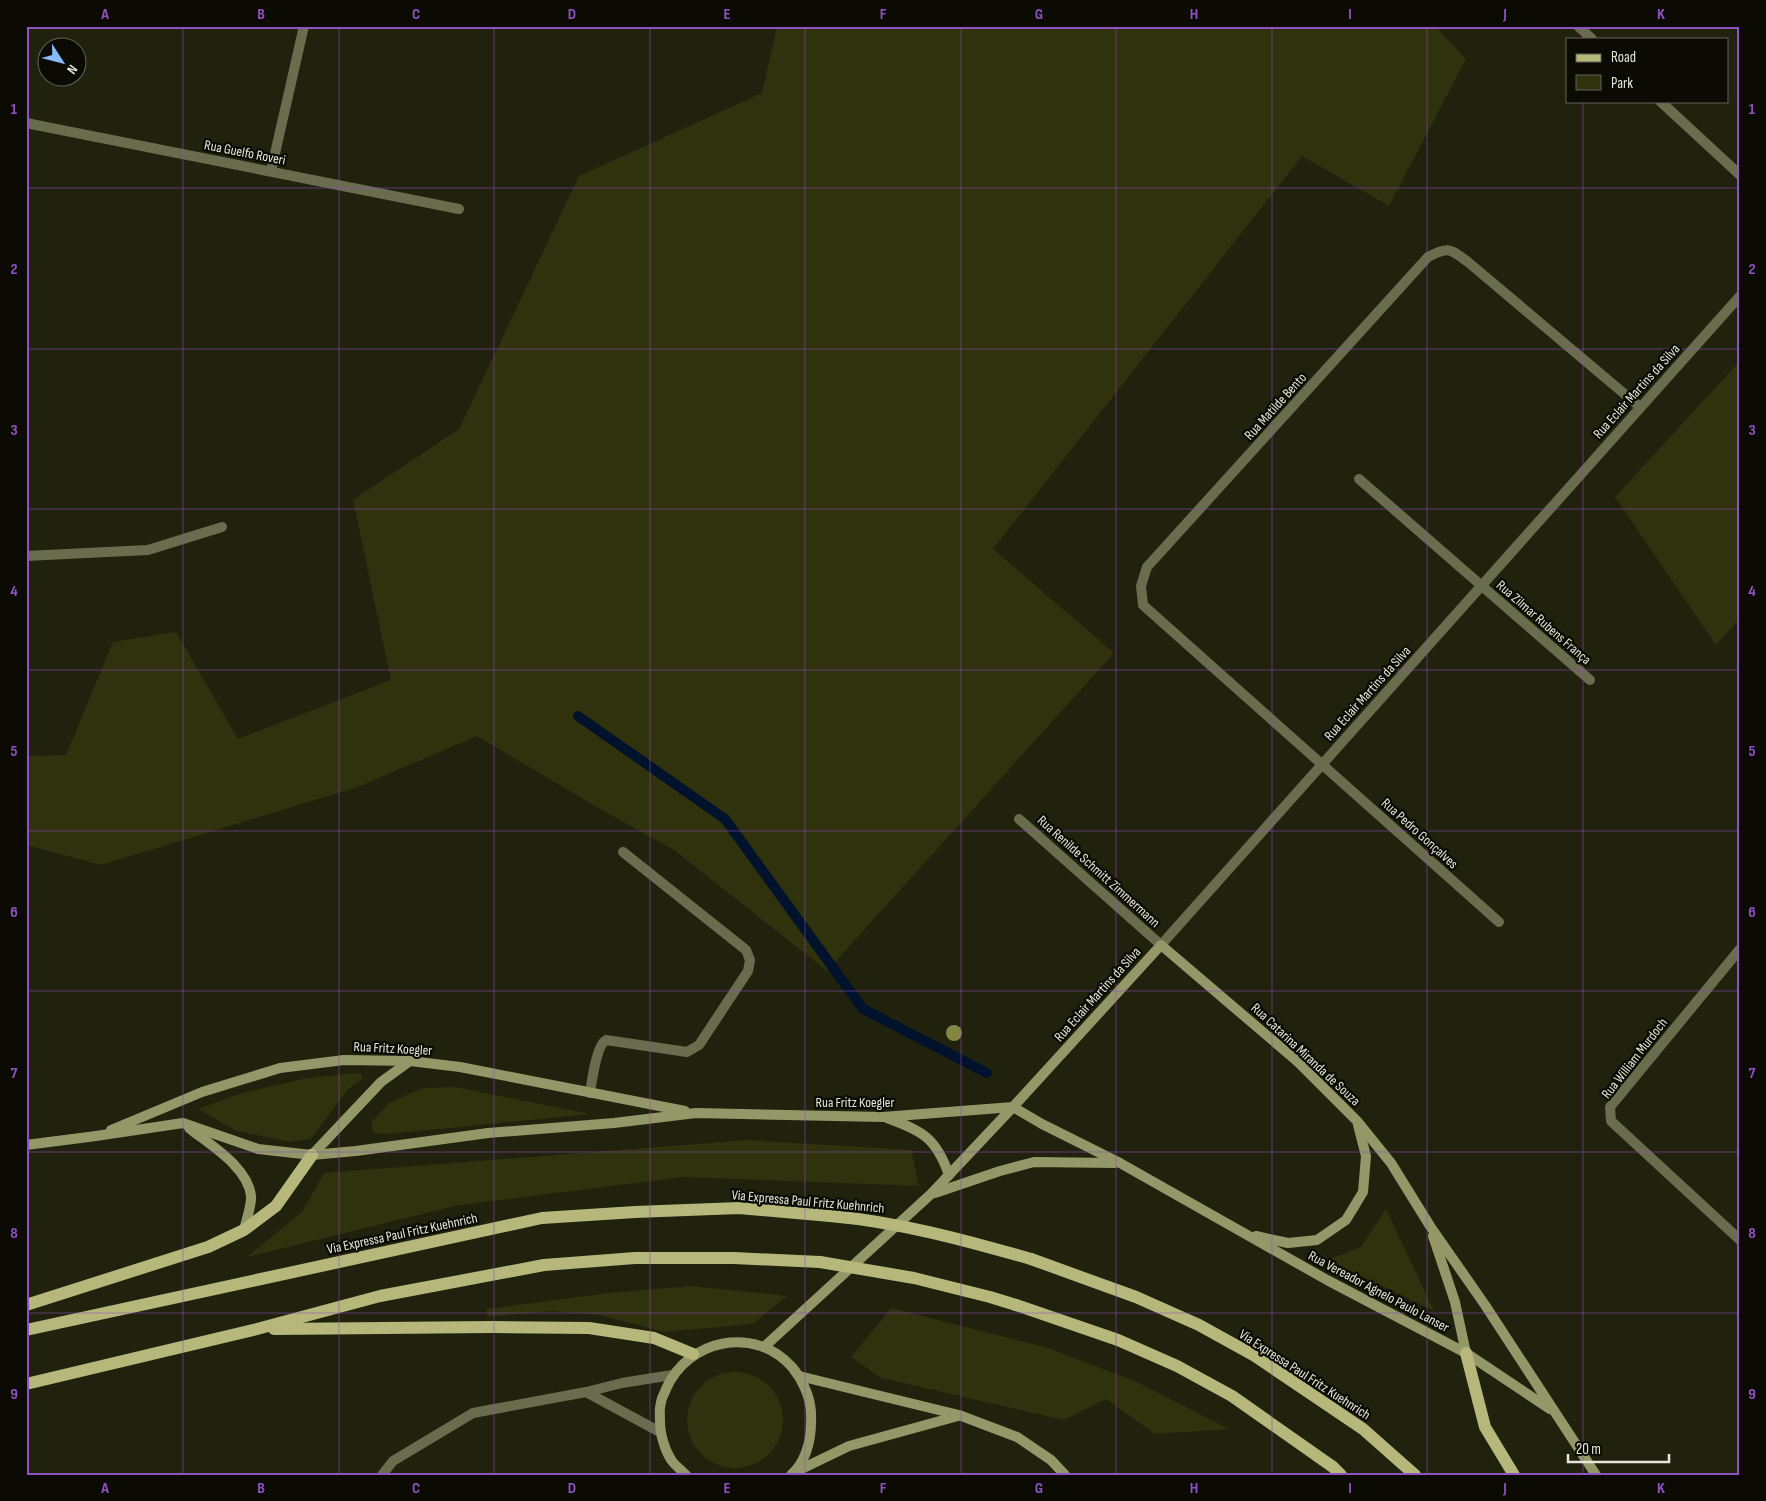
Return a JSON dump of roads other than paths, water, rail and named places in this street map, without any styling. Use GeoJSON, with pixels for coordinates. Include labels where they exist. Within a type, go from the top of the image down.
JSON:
{"type":"FeatureCollection","features":[{"type":"Feature","properties":{"kind":"main road"},"geometry":{"type":"LineString","coordinates":[[26,1305],[208,1247],[244,1230],[276,1206],[312,1155]]}},
{"type":"Feature","properties":{"kind":"main road","name":"Via Expressa Paul Fritz Kuehnrich"},"geometry":{"type":"LineString","coordinates":[[26,1330],[542,1218],[739,1208],[830,1216],[868,1220],[924,1230],[1031,1259],[1136,1297],[1199,1326],[1255,1356],[1362,1430],[1415,1475]]}},
{"type":"Feature","properties":{"kind":"main road"},"geometry":{"type":"LineString","coordinates":[[26,1384],[257,1329],[380,1296],[544,1265],[635,1258],[734,1258],[820,1262],[914,1278],[990,1297],[1118,1340],[1177,1366],[1232,1396],[1341,1475]]}},
{"type":"Feature","properties":{"kind":"main road"},"geometry":{"type":"LineString","coordinates":[[257,1329],[492,1326],[588,1328],[654,1338],[693,1354]]}},
{"type":"Feature","properties":{"kind":"main road"},"geometry":{"type":"LineString","coordinates":[[1466,1353],[1485,1427],[1514,1475]]}},
{"type":"Feature","properties":{"kind":"street"},"geometry":{"type":"LineString","coordinates":[[270,171],[304,26]]}},
{"type":"Feature","properties":{"kind":"street"},"geometry":{"type":"LineString","coordinates":[[1578,26],[1591,38]]}},
{"type":"Feature","properties":{"kind":"street"},"geometry":{"type":"LineString","coordinates":[[1661,102],[1740,175]]}},
{"type":"Feature","properties":{"kind":"street","name":"Rua Guelfo Roveri"},"geometry":{"type":"LineString","coordinates":[[26,123],[459,209]]}},
{"type":"Feature","properties":{"kind":"street","name":"Rua Matilde Bento"},"geometry":{"type":"LineString","coordinates":[[1322,764],[1143,605],[1141,586],[1148,567],[1428,257],[1442,250],[1453,251],[1468,262],[1640,407]]}},
{"type":"Feature","properties":{"kind":"street","name":"Rua Eclair Martins da Silva"},"geometry":{"type":"LineString","coordinates":[[764,1347],[931,1194],[1013,1107],[1161,945],[1740,296]]}},
{"type":"Feature","properties":{"kind":"street","name":"Rua Zilmar Rubens França"},"geometry":{"type":"LineString","coordinates":[[1359,479],[1590,680]]}},
{"type":"Feature","properties":{"kind":"street"},"geometry":{"type":"LineString","coordinates":[[26,556],[148,550],[222,527]]}},
{"type":"Feature","properties":{"kind":"street","name":"Rua Pedro Gonçalves"},"geometry":{"type":"LineString","coordinates":[[1322,764],[1499,922]]}},
{"type":"Feature","properties":{"kind":"street","name":"Rua Renilde Schmitt Zimmermann"},"geometry":{"type":"LineString","coordinates":[[1019,819],[1161,945]]}},
{"type":"Feature","properties":{"kind":"street"},"geometry":{"type":"LineString","coordinates":[[590,1093],[598,1052],[602,1042],[606,1040],[687,1052],[694,1050],[748,972],[750,960],[746,950],[622,852]]}},
{"type":"Feature","properties":{"kind":"street","name":"Rua Catarina Miranda de Souza"},"geometry":{"type":"LineString","coordinates":[[1161,945],[1298,1062],[1357,1121],[1391,1163],[1430,1226],[1485,1305],[1554,1412]]}},
{"type":"Feature","properties":{"kind":"street","name":"Rua William Murdoch"},"geometry":{"type":"LineString","coordinates":[[1740,949],[1610,1107],[1611,1120],[1740,1240]]}},
{"type":"Feature","properties":{"kind":"street","name":"Rua Fritz Koegler"},"geometry":{"type":"LineString","coordinates":[[96,1136],[202,1092],[280,1068],[344,1060],[410,1061],[460,1067],[696,1114]]}},
{"type":"Feature","properties":{"kind":"street"},"geometry":{"type":"LineString","coordinates":[[312,1155],[381,1082],[410,1061]]}},
{"type":"Feature","properties":{"kind":"street","name":"Rua Fritz Koegler"},"geometry":{"type":"LineString","coordinates":[[26,1145],[183,1123],[258,1148],[312,1155],[488,1133],[614,1123],[696,1114],[883,1117],[1013,1107]]}},
{"type":"Feature","properties":{"kind":"street","name":"Rua Vereador Agnelo Paulo Lanser"},"geometry":{"type":"LineString","coordinates":[[1013,1107],[1042,1124],[1120,1163],[1327,1280],[1466,1353],[1554,1412],[1596,1475]]}},
{"type":"Feature","properties":{"kind":"street"},"geometry":{"type":"LineString","coordinates":[[883,1117],[911,1127],[931,1140],[942,1156],[949,1175]]}},
{"type":"Feature","properties":{"kind":"street"},"geometry":{"type":"LineString","coordinates":[[1245,1233],[1288,1242],[1317,1240],[1346,1220],[1363,1192],[1366,1156],[1357,1121]]}},
{"type":"Feature","properties":{"kind":"street"},"geometry":{"type":"LineString","coordinates":[[183,1123],[229,1159],[244,1176],[252,1196],[244,1230]]}},
{"type":"Feature","properties":{"kind":"street","name":"Rua Vereador Agnelo Paulo Lanser"},"geometry":{"type":"LineString","coordinates":[[931,1194],[1034,1162],[1120,1163]]}},
{"type":"Feature","properties":{"kind":"street","name":"Rua Catarina Miranda de Souza"},"geometry":{"type":"LineString","coordinates":[[1430,1226],[1455,1302],[1466,1353]]}},
{"type":"Feature","properties":{"kind":"street"},"geometry":{"type":"LineString","coordinates":[[686,1475],[671,1460],[660,1432],[660,1403],[672,1375],[693,1354],[715,1344],[740,1341],[764,1347],[784,1358],[800,1376],[810,1403],[812,1430],[805,1455],[792,1474]]}},
{"type":"Feature","properties":{"kind":"street"},"geometry":{"type":"LineString","coordinates":[[382,1475],[393,1460],[473,1413],[586,1392],[622,1383],[672,1375]]}},
{"type":"Feature","properties":{"kind":"street"},"geometry":{"type":"LineString","coordinates":[[800,1376],[959,1415],[1017,1437],[1051,1460],[1065,1475]]}},
{"type":"Feature","properties":{"kind":"street"},"geometry":{"type":"LineString","coordinates":[[586,1392],[660,1432]]}},
{"type":"Feature","properties":{"kind":"street"},"geometry":{"type":"LineString","coordinates":[[792,1474],[849,1446],[959,1415]]}},
{"type":"Feature","properties":{"kind":"waterway"},"geometry":{"type":"LineString","coordinates":[[578,716],[725,819],[863,1009],[987,1073]]}}]}
